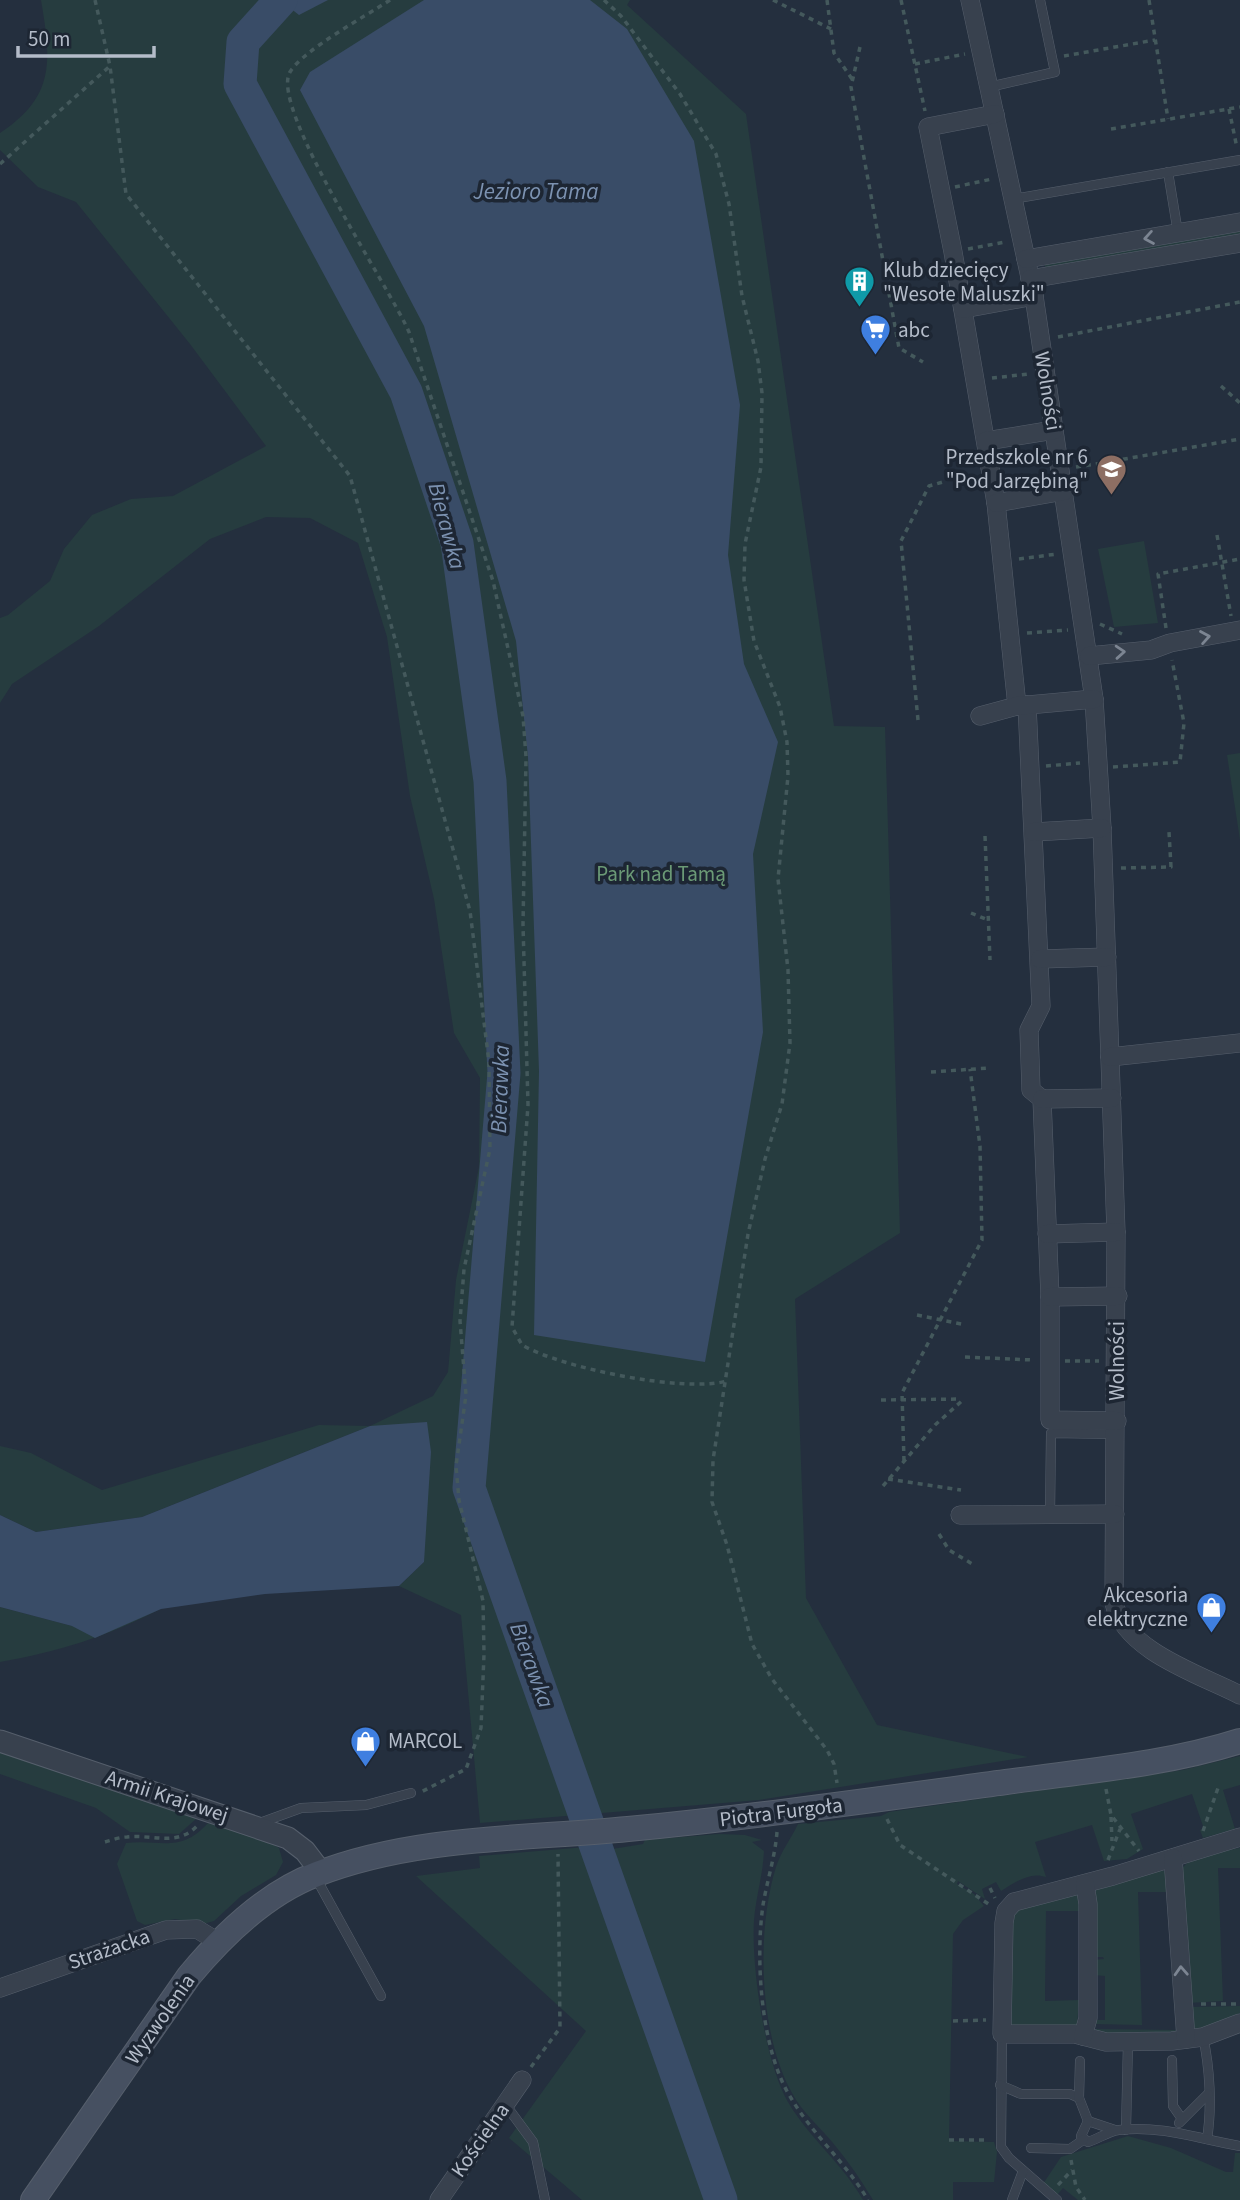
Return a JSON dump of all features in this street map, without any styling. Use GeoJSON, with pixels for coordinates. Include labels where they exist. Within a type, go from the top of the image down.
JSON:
{"type":"FeatureCollection","features":[{"type":"Feature","properties":{"kind":"main road","name":"Piotra Furgoła"},"geometry":{"type":"LineString","coordinates":[[317,1874],[370,1857],[465,1842],[779,1813],[1170,1759],[1240,1741]]}},
{"type":"Feature","properties":{"kind":"main road","name":"Wyzwolenia"},"geometry":{"type":"LineString","coordinates":[[33,2200],[189,1976],[218,1942],[266,1903],[317,1874]]}},
{"type":"Feature","properties":{"kind":"street","name":"Wolności"},"geometry":{"type":"LineString","coordinates":[[970,0],[1032,288],[1064,491],[1090,625],[1088,656],[1094,699],[1102,828],[1118,1296],[1114,1603],[1125,1629],[1138,1642],[1240,1695]]}},
{"type":"Feature","properties":{"kind":"street"},"geometry":{"type":"LineString","coordinates":[[995,114],[928,127],[953,252],[996,503],[1010,634],[1031,767],[1041,1006],[1029,1030],[1031,1090],[1042,1099],[1112,1098]]}},
{"type":"Feature","properties":{"kind":"street"},"geometry":{"type":"LineString","coordinates":[[1026,259],[1240,222]]}},
{"type":"Feature","properties":{"kind":"street"},"geometry":{"type":"LineString","coordinates":[[963,309],[1032,288],[1240,243]]}},
{"type":"Feature","properties":{"kind":"street"},"geometry":{"type":"LineString","coordinates":[[986,441],[1054,430]]}},
{"type":"Feature","properties":{"kind":"street"},"geometry":{"type":"LineString","coordinates":[[996,503],[1064,491]]}},
{"type":"Feature","properties":{"kind":"street"},"geometry":{"type":"LineString","coordinates":[[1088,656],[1151,650],[1236,625]]}},
{"type":"Feature","properties":{"kind":"street"},"geometry":{"type":"LineString","coordinates":[[980,716],[1022,705],[1094,699]]}},
{"type":"Feature","properties":{"kind":"street"},"geometry":{"type":"LineString","coordinates":[[1034,832],[1102,828]]}},
{"type":"Feature","properties":{"kind":"street"},"geometry":{"type":"LineString","coordinates":[[1040,959],[1107,957]]}},
{"type":"Feature","properties":{"kind":"street"},"geometry":{"type":"LineString","coordinates":[[1110,1057],[1240,1043]]}},
{"type":"Feature","properties":{"kind":"street"},"geometry":{"type":"LineString","coordinates":[[1042,1099],[1050,1297],[1050,1420],[1116,1428]]}},
{"type":"Feature","properties":{"kind":"street"},"geometry":{"type":"LineString","coordinates":[[1047,1234],[1116,1231]]}},
{"type":"Feature","properties":{"kind":"street"},"geometry":{"type":"LineString","coordinates":[[1050,1297],[1118,1296]]}},
{"type":"Feature","properties":{"kind":"street"},"geometry":{"type":"LineString","coordinates":[[960,1515],[1115,1514]]}},
{"type":"Feature","properties":{"kind":"street","name":"Armii Krajowej"},"geometry":{"type":"LineString","coordinates":[[0,1741],[288,1838],[305,1851],[317,1874]]}},
{"type":"Feature","properties":{"kind":"street"},"geometry":{"type":"LineString","coordinates":[[1240,1837],[1085,1884],[1020,1899],[1006,1912],[998,2027],[1083,2036],[1102,2042],[1128,2042],[1194,2038],[1240,2023]]}},
{"type":"Feature","properties":{"kind":"street"},"geometry":{"type":"LineString","coordinates":[[1173,1858],[1184,2005],[1194,2038]]}},
{"type":"Feature","properties":{"kind":"street"},"geometry":{"type":"LineString","coordinates":[[1083,2036],[1088,2007],[1088,1899],[1085,1884]]}},
{"type":"Feature","properties":{"kind":"street","name":"Strażacka"},"geometry":{"type":"LineString","coordinates":[[0,1988],[166,1930],[197,1929],[218,1942]]}},
{"type":"Feature","properties":{"kind":"street","name":"Kościelna"},"geometry":{"type":"LineString","coordinates":[[439,2200],[522,2080]]}},
{"type":"Feature","properties":{"kind":"lane"},"geometry":{"type":"LineString","coordinates":[[989,87],[1055,72],[1040,0]]}},
{"type":"Feature","properties":{"kind":"lane"},"geometry":{"type":"LineString","coordinates":[[1013,199],[1240,160]]}},
{"type":"Feature","properties":{"kind":"lane"},"geometry":{"type":"LineString","coordinates":[[1168,172],[1178,233]]}},
{"type":"Feature","properties":{"kind":"lane"},"geometry":{"type":"LineString","coordinates":[[1050,1516],[1051,1433],[1116,1428]]}},
{"type":"Feature","properties":{"kind":"lane"},"geometry":{"type":"LineString","coordinates":[[255,1825],[301,1808],[366,1805],[411,1793]]}},
{"type":"Feature","properties":{"kind":"lane"},"geometry":{"type":"LineString","coordinates":[[317,1874],[382,1996]]}},
{"type":"Feature","properties":{"kind":"lane"},"geometry":{"type":"LineString","coordinates":[[998,2027],[1001,2147],[1023,2171],[1053,2196]]}},
{"type":"Feature","properties":{"kind":"lane"},"geometry":{"type":"LineString","coordinates":[[1194,2038],[1206,2052],[1207,2139]]}},
{"type":"Feature","properties":{"kind":"lane"},"geometry":{"type":"LineString","coordinates":[[1126,2130],[1128,2042]]}},
{"type":"Feature","properties":{"kind":"lane"},"geometry":{"type":"LineString","coordinates":[[1172,2060],[1173,2106],[1182,2119]]}},
{"type":"Feature","properties":{"kind":"lane"},"geometry":{"type":"LineString","coordinates":[[1080,2061],[1079,2098],[1088,2121],[1080,2136],[1083,2140]]}},
{"type":"Feature","properties":{"kind":"lane"},"geometry":{"type":"LineString","coordinates":[[1000,2085],[1021,2094],[1070,2094],[1079,2098]]}},
{"type":"Feature","properties":{"kind":"lane"},"geometry":{"type":"LineString","coordinates":[[1175,2130],[1182,2119],[1208,2094]]}},
{"type":"Feature","properties":{"kind":"lane"},"geometry":{"type":"LineString","coordinates":[[505,2104],[533,2142],[545,2200]]}},
{"type":"Feature","properties":{"kind":"lane"},"geometry":{"type":"LineString","coordinates":[[1088,2121],[1115,2130],[1175,2130],[1240,2146]]}},
{"type":"Feature","properties":{"kind":"lane"},"geometry":{"type":"LineString","coordinates":[[1031,2148],[1070,2149],[1083,2140],[1097,2140],[1115,2130]]}},
{"type":"Feature","properties":{"kind":"lane"},"geometry":{"type":"LineString","coordinates":[[1012,2200],[1023,2171]]}},
{"type":"Feature","properties":{"kind":"path"},"geometry":{"type":"LineString","coordinates":[[95,0],[110,66],[126,194],[350,476],[470,911],[489,1062],[491,1149],[464,1269],[460,1321],[466,1395],[456,1465],[459,1500],[483,1601],[481,1728],[466,1769],[421,1792],[411,1793]]}},
{"type":"Feature","properties":{"kind":"path"},"geometry":{"type":"LineString","coordinates":[[390,0],[301,60],[288,74],[286,90],[295,122],[319,170],[391,295],[409,332],[493,581],[520,695],[526,757],[523,925],[528,1105],[512,1327],[522,1345],[567,1362],[673,1385],[700,1387],[727,1381]]}},
{"type":"Feature","properties":{"kind":"path"},"geometry":{"type":"LineString","coordinates":[[604,0],[621,16],[680,94],[716,154],[729,204],[741,296],[758,361],[762,393],[761,467],[746,544],[744,580],[754,642],[780,707],[787,742],[788,776],[779,879],[789,970],[790,1043],[782,1104],[765,1159],[748,1234],[713,1460],[712,1502],[727,1545],[752,1644],[772,1679],[827,1750],[836,1771],[839,1805]]}},
{"type":"Feature","properties":{"kind":"path"},"geometry":{"type":"LineString","coordinates":[[773,0],[831,29]]}},
{"type":"Feature","properties":{"kind":"path"},"geometry":{"type":"LineString","coordinates":[[827,0],[834,53],[852,79]]}},
{"type":"Feature","properties":{"kind":"path"},"geometry":{"type":"LineString","coordinates":[[901,0],[928,127]]}},
{"type":"Feature","properties":{"kind":"path"},"geometry":{"type":"LineString","coordinates":[[1149,0],[1168,119]]}},
{"type":"Feature","properties":{"kind":"path"},"geometry":{"type":"LineString","coordinates":[[1052,58],[1155,40]]}},
{"type":"Feature","properties":{"kind":"path"},"geometry":{"type":"LineString","coordinates":[[860,47],[851,87],[899,348],[923,362]]}},
{"type":"Feature","properties":{"kind":"path"},"geometry":{"type":"LineString","coordinates":[[915,64],[970,53]]}},
{"type":"Feature","properties":{"kind":"path"},"geometry":{"type":"LineString","coordinates":[[0,164],[110,66]]}},
{"type":"Feature","properties":{"kind":"path"},"geometry":{"type":"LineString","coordinates":[[1111,129],[1240,107]]}},
{"type":"Feature","properties":{"kind":"path"},"geometry":{"type":"LineString","coordinates":[[1229,109],[1240,160]]}},
{"type":"Feature","properties":{"kind":"path"},"geometry":{"type":"LineString","coordinates":[[941,190],[998,177]]}},
{"type":"Feature","properties":{"kind":"path"},"geometry":{"type":"LineString","coordinates":[[953,252],[1010,241]]}},
{"type":"Feature","properties":{"kind":"path"},"geometry":{"type":"LineString","coordinates":[[1052,338],[1240,302]]}},
{"type":"Feature","properties":{"kind":"path"},"geometry":{"type":"LineString","coordinates":[[976,380],[1035,373]]}},
{"type":"Feature","properties":{"kind":"path"},"geometry":{"type":"LineString","coordinates":[[1221,386],[1240,403]]}},
{"type":"Feature","properties":{"kind":"path"},"geometry":{"type":"LineString","coordinates":[[1113,461],[1240,439]]}},
{"type":"Feature","properties":{"kind":"path"},"geometry":{"type":"LineString","coordinates":[[1072,468],[1102,463]]}},
{"type":"Feature","properties":{"kind":"path"},"geometry":{"type":"LineString","coordinates":[[918,720],[901,541],[929,486],[943,482]]}},
{"type":"Feature","properties":{"kind":"path"},"geometry":{"type":"LineString","coordinates":[[1217,535],[1236,625]]}},
{"type":"Feature","properties":{"kind":"path"},"geometry":{"type":"LineString","coordinates":[[1002,562],[1062,553]]}},
{"type":"Feature","properties":{"kind":"path"},"geometry":{"type":"LineString","coordinates":[[1167,632],[1158,574],[1240,559]]}},
{"type":"Feature","properties":{"kind":"path"},"geometry":{"type":"LineString","coordinates":[[1010,634],[1090,625],[1132,638]]}},
{"type":"Feature","properties":{"kind":"path"},"geometry":{"type":"LineString","coordinates":[[1111,767],[1180,762],[1184,723],[1171,654]]}},
{"type":"Feature","properties":{"kind":"path"},"geometry":{"type":"LineString","coordinates":[[1031,767],[1089,762]]}},
{"type":"Feature","properties":{"kind":"path"},"geometry":{"type":"LineString","coordinates":[[1116,868],[1171,867],[1169,832]]}},
{"type":"Feature","properties":{"kind":"path"},"geometry":{"type":"LineString","coordinates":[[985,836],[990,960]]}},
{"type":"Feature","properties":{"kind":"path"},"geometry":{"type":"LineString","coordinates":[[971,913],[988,920]]}},
{"type":"Feature","properties":{"kind":"path"},"geometry":{"type":"LineString","coordinates":[[930,1072],[989,1068]]}},
{"type":"Feature","properties":{"kind":"path"},"geometry":{"type":"LineString","coordinates":[[904,1461],[901,1400],[982,1240],[980,1146],[970,1069]]}},
{"type":"Feature","properties":{"kind":"path"},"geometry":{"type":"LineString","coordinates":[[917,1315],[966,1325]]}},
{"type":"Feature","properties":{"kind":"path"},"geometry":{"type":"LineString","coordinates":[[881,1400],[964,1399],[883,1486]]}},
{"type":"Feature","properties":{"kind":"path"},"geometry":{"type":"LineString","coordinates":[[888,1479],[961,1490]]}},
{"type":"Feature","properties":{"kind":"path"},"geometry":{"type":"LineString","coordinates":[[939,1534],[949,1550],[974,1565]]}},
{"type":"Feature","properties":{"kind":"path"},"geometry":{"type":"LineString","coordinates":[[1105,1783],[1111,1815],[1112,1843],[1107,1867]]}},
{"type":"Feature","properties":{"kind":"path"},"geometry":{"type":"LineString","coordinates":[[1199,1835],[1218,1788]]}},
{"type":"Feature","properties":{"kind":"path"},"geometry":{"type":"LineString","coordinates":[[105,1842],[128,1836],[162,1839],[187,1836],[201,1822],[206,1810]]}},
{"type":"Feature","properties":{"kind":"path"},"geometry":{"type":"LineString","coordinates":[[882,1811],[901,1845],[990,1905]]}},
{"type":"Feature","properties":{"kind":"path"},"geometry":{"type":"LineString","coordinates":[[779,1813],[775,1855],[761,1924],[762,1972],[768,2032],[775,2060],[790,2097],[868,2200]]}},
{"type":"Feature","properties":{"kind":"path"},"geometry":{"type":"LineString","coordinates":[[1111,1815],[1119,1829],[1140,1852]]}},
{"type":"Feature","properties":{"kind":"path"},"geometry":{"type":"LineString","coordinates":[[1112,1843],[1119,1829]]}},
{"type":"Feature","properties":{"kind":"path"},"geometry":{"type":"LineString","coordinates":[[522,2080],[560,2028],[558,1835]]}},
{"type":"Feature","properties":{"kind":"path"},"geometry":{"type":"LineString","coordinates":[[990,1888],[995,1898]]}},
{"type":"Feature","properties":{"kind":"path"},"geometry":{"type":"LineString","coordinates":[[1184,2005],[1240,2004]]}},
{"type":"Feature","properties":{"kind":"path"},"geometry":{"type":"LineString","coordinates":[[953,2021],[998,2027]]}},
{"type":"Feature","properties":{"kind":"path"},"geometry":{"type":"LineString","coordinates":[[1070,2149],[1076,2187],[1085,2200]]}},
{"type":"Feature","properties":{"kind":"path"},"geometry":{"type":"LineString","coordinates":[[1053,2196],[1072,2170]]}},
{"type":"Feature","properties":{"kind":"green space","name":"Park nad Tamą"},"geometry":{"type":"Polygon","coordinates":[[[41,0],[630,0],[627,5],[746,114],[834,726],[885,727],[900,1233],[795,1299],[806,1598],[877,1725],[1028,1757],[759,1800],[480,1823],[461,1615],[399,1586],[424,1562],[370,1426],[433,1396],[448,1372],[456,1280],[479,1167],[480,1078],[454,1033],[434,899],[410,796],[387,637],[358,543],[310,518],[266,517],[210,539],[99,626],[12,684],[0,703],[0,618],[8,615],[50,581],[64,549],[92,515],[131,499],[173,496],[266,446],[190,344],[76,202],[38,187],[0,150],[0,133],[31,105],[45,75],[47,41],[41,0]]]}},
{"type":"Feature","properties":{"kind":"green space"},"geometry":{"type":"Polygon","coordinates":[[[1240,228],[1240,237],[1047,270],[1045,267],[1045,263],[1240,228]]]}},
{"type":"Feature","properties":{"kind":"green space"},"geometry":{"type":"Polygon","coordinates":[[[1144,541],[1158,623],[1114,627],[1098,549],[1144,541]]]}},
{"type":"Feature","properties":{"kind":"green space"},"geometry":{"type":"Polygon","coordinates":[[[1240,753],[1240,840],[1227,755],[1240,753]]]}},
{"type":"Feature","properties":{"kind":"green space"},"geometry":{"type":"Polygon","coordinates":[[[319,1425],[370,1426],[142,1517],[36,1532],[0,1515],[0,1446],[31,1453],[102,1490],[319,1425]]]}},
{"type":"Feature","properties":{"kind":"green space"},"geometry":{"type":"Polygon","coordinates":[[[0,1607],[72,1626],[160,1609],[82,1642],[0,1662],[0,1607]]]}},
{"type":"Feature","properties":{"kind":"green space"},"geometry":{"type":"Polygon","coordinates":[[[0,1752],[197,1818],[179,1834],[130,1832],[96,1808],[0,1774],[0,1752]]]}},
{"type":"Feature","properties":{"kind":"green space"},"geometry":{"type":"Polygon","coordinates":[[[1240,1756],[1240,1785],[1223,1790],[1235,1829],[1203,1838],[1200,1830],[1204,1829],[1192,1794],[1131,1814],[1143,1849],[1127,1859],[1104,1861],[1092,1825],[1035,1842],[1046,1877],[1028,1877],[1001,1891],[996,1882],[982,1889],[985,1899],[958,1881],[957,1884],[974,1894],[984,1906],[963,1920],[953,1934],[949,2141],[994,2142],[997,2152],[994,2182],[953,2182],[953,2200],[873,2200],[844,2157],[792,2093],[781,2069],[767,2012],[764,1982],[765,1921],[776,1867],[798,1824],[881,1816],[889,1812],[1183,1770],[1240,1756]]]}},
{"type":"Feature","properties":{"kind":"green space"},"geometry":{"type":"Polygon","coordinates":[[[208,1823],[264,1839],[279,1848],[283,1862],[276,1875],[241,1896],[214,1921],[203,1924],[175,1919],[145,1925],[137,1921],[117,1864],[126,1843],[179,1842],[198,1833],[208,1823]]]}},
{"type":"Feature","properties":{"kind":"green space"},"geometry":{"type":"Polygon","coordinates":[[[719,1834],[745,1835],[762,1840],[752,1842],[764,1851],[755,1911],[754,1940],[757,1988],[766,2039],[788,2102],[863,2200],[728,2200],[606,1850],[643,1844],[645,1840],[719,1834]]]}},
{"type":"Feature","properties":{"kind":"green space"},"geometry":{"type":"Polygon","coordinates":[[[586,1847],[711,2200],[582,2200],[509,2138],[586,2031],[416,1876],[480,1868],[479,1856],[586,1847]]]}},
{"type":"Feature","properties":{"kind":"green space"},"geometry":{"type":"Polygon","coordinates":[[[1240,1848],[1240,1868],[1218,1868],[1223,2001],[1188,2003],[1181,1870],[1200,1857],[1240,1848]]]}},
{"type":"Feature","properties":{"kind":"green space"},"geometry":{"type":"Polygon","coordinates":[[[1161,1870],[1168,1873],[1168,1892],[1138,1892],[1142,2025],[1092,2024],[1092,2020],[1105,2020],[1105,1976],[1093,1975],[1093,1960],[1104,1959],[1092,1957],[1094,1893],[1098,1888],[1161,1870]]]}},
{"type":"Feature","properties":{"kind":"green space"},"geometry":{"type":"Polygon","coordinates":[[[1074,1892],[1078,1895],[1079,1911],[1046,1911],[1045,2001],[1079,2000],[1077,2026],[1015,2027],[1011,2024],[1008,1925],[1017,1908],[1074,1892]]]}},
{"type":"Feature","properties":{"kind":"green space"},"geometry":{"type":"Polygon","coordinates":[[[1240,2006],[1240,2013],[1197,2031],[1191,2026],[1188,2007],[1240,2006]]]}},
{"type":"Feature","properties":{"kind":"green space"},"geometry":{"type":"Polygon","coordinates":[[[1093,2029],[1179,2030],[1172,2035],[1109,2038],[1093,2029]]]}},
{"type":"Feature","properties":{"kind":"green space"},"geometry":{"type":"Polygon","coordinates":[[[1128,2136],[1171,2148],[1226,2172],[1233,2172],[1235,2153],[1240,2153],[1240,2200],[1078,2200],[1063,2188],[1057,2195],[1043,2184],[1061,2157],[1128,2136]]]}},
{"type":"Feature","properties":{"kind":"water"},"geometry":{"type":"Polygon","coordinates":[[[280,0],[328,0],[299,15],[280,0]]]}},
{"type":"Feature","properties":{"kind":"water","name":"Jezioro Tama"},"geometry":{"type":"Polygon","coordinates":[[[424,0],[590,0],[627,29],[694,141],[740,405],[728,555],[744,664],[778,742],[753,854],[763,1032],[705,1362],[534,1335],[539,1071],[528,757],[516,641],[424,326],[300,90],[310,72],[424,0]]]}},
{"type":"Feature","properties":{"kind":"water"},"geometry":{"type":"Polygon","coordinates":[[[427,1422],[431,1452],[424,1562],[399,1586],[265,1594],[161,1609],[95,1638],[72,1626],[0,1607],[0,1515],[36,1532],[142,1517],[370,1426],[427,1422]]]}},
{"type":"Feature","properties":{"kind":"waterway","name":"Bierawka"},"geometry":{"type":"LineString","coordinates":[[281,0],[243,42],[240,84],[406,392],[457,543],[490,781],[504,1073],[469,1488],[721,2200]]}},
{"type":"Feature","properties":{"kind":"place","name":"Klub dziecięcy \"Wesołe Maluszki\""},"geometry":{"type":"Point","coordinates":[860,309]}},
{"type":"Feature","properties":{"kind":"place","name":"abc"},"geometry":{"type":"Point","coordinates":[875,357]}},
{"type":"Feature","properties":{"kind":"place","name":"Przedszkole nr 6 \"Pod Jarzębiną\""},"geometry":{"type":"Point","coordinates":[1111,496]}},
{"type":"Feature","properties":{"kind":"place","name":"Akcesoria elektryczne"},"geometry":{"type":"Point","coordinates":[1211,1634]}},
{"type":"Feature","properties":{"kind":"place","name":"MARCOL"},"geometry":{"type":"Point","coordinates":[365,1768]}}]}
